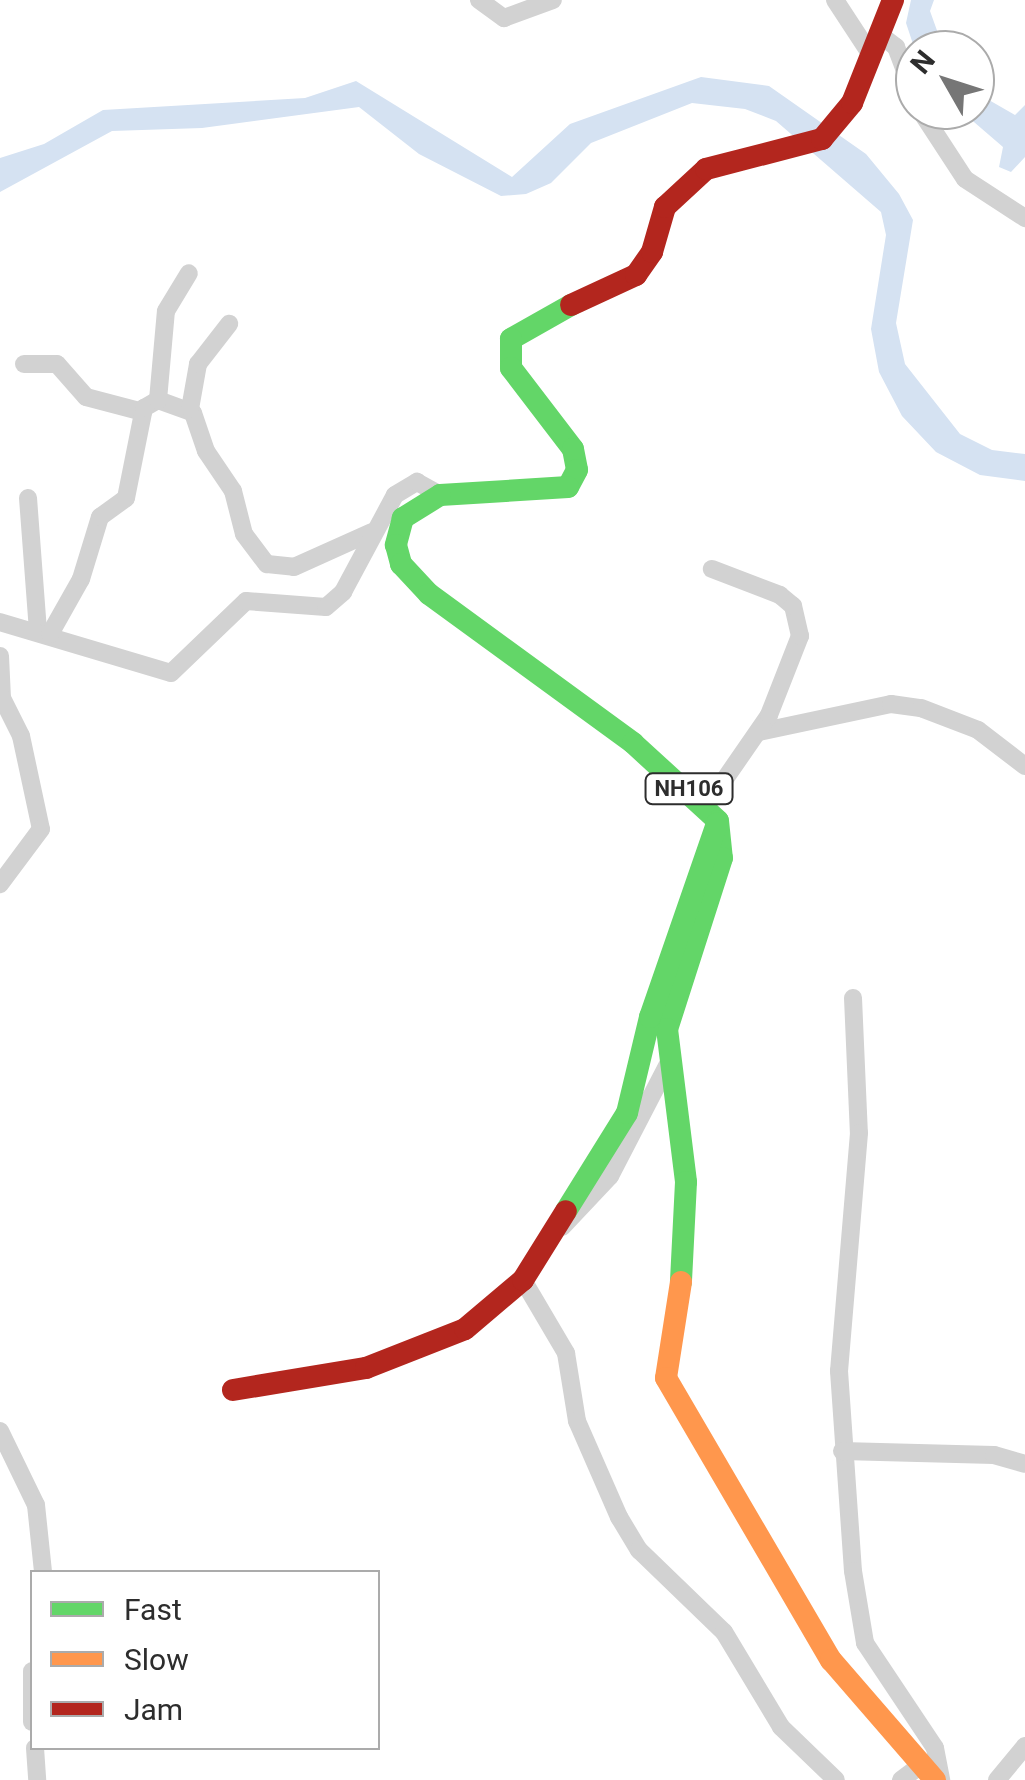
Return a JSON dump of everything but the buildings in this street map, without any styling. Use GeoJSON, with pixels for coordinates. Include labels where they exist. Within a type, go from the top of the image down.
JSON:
{"type":"FeatureCollection","features":[{"type":"Feature","properties":{"kind":"main road"},"geometry":{"type":"LineString","coordinates":[[440,495],[568,486],[577,470],[573,449],[511,368],[511,339],[526,325],[636,275],[647,264],[666,207],[689,180],[727,162],[802,149],[838,124],[893,0]]}},
{"type":"Feature","properties":{"kind":"main road","name":"NH106"},"geometry":{"type":"LineString","coordinates":[[440,495],[413,507],[397,531],[400,564],[414,581],[713,813],[722,858],[667,1030],[667,1066],[684,1133],[686,1182],[684,1260],[667,1362],[671,1391],[831,1660],[932,1775]]}},
{"type":"Feature","properties":{"kind":"main road"},"geometry":{"type":"LineString","coordinates":[[233,1390],[366,1368],[423,1350],[465,1329],[523,1280],[561,1227],[566,1208],[627,1113],[650,1017],[713,813]]}},
{"type":"Feature","properties":{"kind":"street"},"geometry":{"type":"LineString","coordinates":[[479,0],[504,18],[554,0]]}},
{"type":"Feature","properties":{"kind":"street"},"geometry":{"type":"LineString","coordinates":[[836,0],[871,47],[895,47]]}},
{"type":"Feature","properties":{"kind":"street"},"geometry":{"type":"LineString","coordinates":[[933,130],[965,178],[1025,218]]}},
{"type":"Feature","properties":{"kind":"street"},"geometry":{"type":"LineString","coordinates":[[44,633],[82,579],[100,517],[126,498],[150,406],[166,311],[189,273]]}},
{"type":"Feature","properties":{"kind":"street"},"geometry":{"type":"LineString","coordinates":[[229,324],[198,364],[190,410],[206,450],[233,491],[244,534],[267,564],[294,566],[372,532]]}},
{"type":"Feature","properties":{"kind":"street"},"geometry":{"type":"LineString","coordinates":[[24,364],[51,362],[86,397],[190,410]]}},
{"type":"Feature","properties":{"kind":"street"},"geometry":{"type":"LineString","coordinates":[[0,622],[171,672],[246,601],[314,610],[334,601],[372,532],[405,487],[426,482],[440,495]]}},
{"type":"Feature","properties":{"kind":"street"},"geometry":{"type":"LineString","coordinates":[[28,498],[44,633]]}},
{"type":"Feature","properties":{"kind":"street"},"geometry":{"type":"LineString","coordinates":[[712,569],[780,595],[800,622],[788,674],[713,813]]}},
{"type":"Feature","properties":{"kind":"street"},"geometry":{"type":"LineString","coordinates":[[0,656],[2,698],[21,736],[41,829],[0,884]]}},
{"type":"Feature","properties":{"kind":"street"},"geometry":{"type":"LineString","coordinates":[[759,732],[891,704],[978,730],[1025,766]]}},
{"type":"Feature","properties":{"kind":"street"},"geometry":{"type":"LineString","coordinates":[[853,998],[860,1133],[839,1371],[842,1451],[865,1644],[934,1748],[932,1775],[901,1780]]}},
{"type":"Feature","properties":{"kind":"street"},"geometry":{"type":"LineString","coordinates":[[561,1227],[610,1176],[667,1066]]}},
{"type":"Feature","properties":{"kind":"street"},"geometry":{"type":"LineString","coordinates":[[523,1280],[566,1353],[577,1421],[619,1517],[639,1550],[724,1632],[780,1727],[836,1780]]}},
{"type":"Feature","properties":{"kind":"street"},"geometry":{"type":"LineString","coordinates":[[0,1432],[36,1505],[43,1570]]}},
{"type":"Feature","properties":{"kind":"street"},"geometry":{"type":"LineString","coordinates":[[842,1451],[994,1455],[1025,1464]]}},
{"type":"Feature","properties":{"kind":"street"},"geometry":{"type":"LineString","coordinates":[[998,1780],[1025,1746]]}},
{"type":"Feature","properties":{"kind":"street"},"geometry":{"type":"LineString","coordinates":[[35,1750],[37,1780]]}},
{"type":"Feature","properties":{"kind":"water"},"geometry":{"type":"Polygon","coordinates":[[[911,0],[934,0],[930,11],[937,30],[908,30],[911,0]]]}},
{"type":"Feature","properties":{"kind":"water"},"geometry":{"type":"Polygon","coordinates":[[[701,77],[769,86],[866,154],[899,194],[913,220],[896,323],[905,364],[960,434],[992,450],[1025,454],[1025,481],[980,475],[936,452],[902,416],[879,372],[871,329],[886,235],[881,212],[776,121],[745,109],[692,103],[591,143],[551,183],[526,194],[501,196],[419,154],[359,107],[202,128],[112,131],[0,192],[0,158],[44,144],[103,110],[305,98],[356,81],[512,177],[570,124],[701,77]]]}},
{"type":"Feature","properties":{"kind":"water"},"geometry":{"type":"Polygon","coordinates":[[[995,104],[1015,115],[1025,105],[1025,157],[1011,172],[999,167],[1003,147],[983,130],[995,130],[995,104]]]}},
{"type":"Feature","properties":{"kind":"traffic: fast"},"geometry":{"type":"LineString","coordinates":[[571,305],[511,339],[511,368],[573,449],[577,470],[568,487],[440,495],[403,518],[396,545],[401,564],[429,594],[633,743],[718,821],[722,858],[667,1029],[686,1182],[681,1282]]}},
{"type":"Feature","properties":{"kind":"traffic: fast"},"geometry":{"type":"LineString","coordinates":[[566,1211],[627,1113],[650,1017],[717,823]]}},
{"type":"Feature","properties":{"kind":"traffic: slow"},"geometry":{"type":"LineString","coordinates":[[681,1282],[666,1378],[831,1660],[935,1780]]}},
{"type":"Feature","properties":{"kind":"traffic: jam"},"geometry":{"type":"LineString","coordinates":[[571,305],[636,275],[652,252],[665,207],[706,169],[822,139],[852,103],[893,0]]}},
{"type":"Feature","properties":{"kind":"traffic: jam"},"geometry":{"type":"LineString","coordinates":[[233,1390],[366,1368],[465,1329],[523,1280],[566,1211]]}}]}
